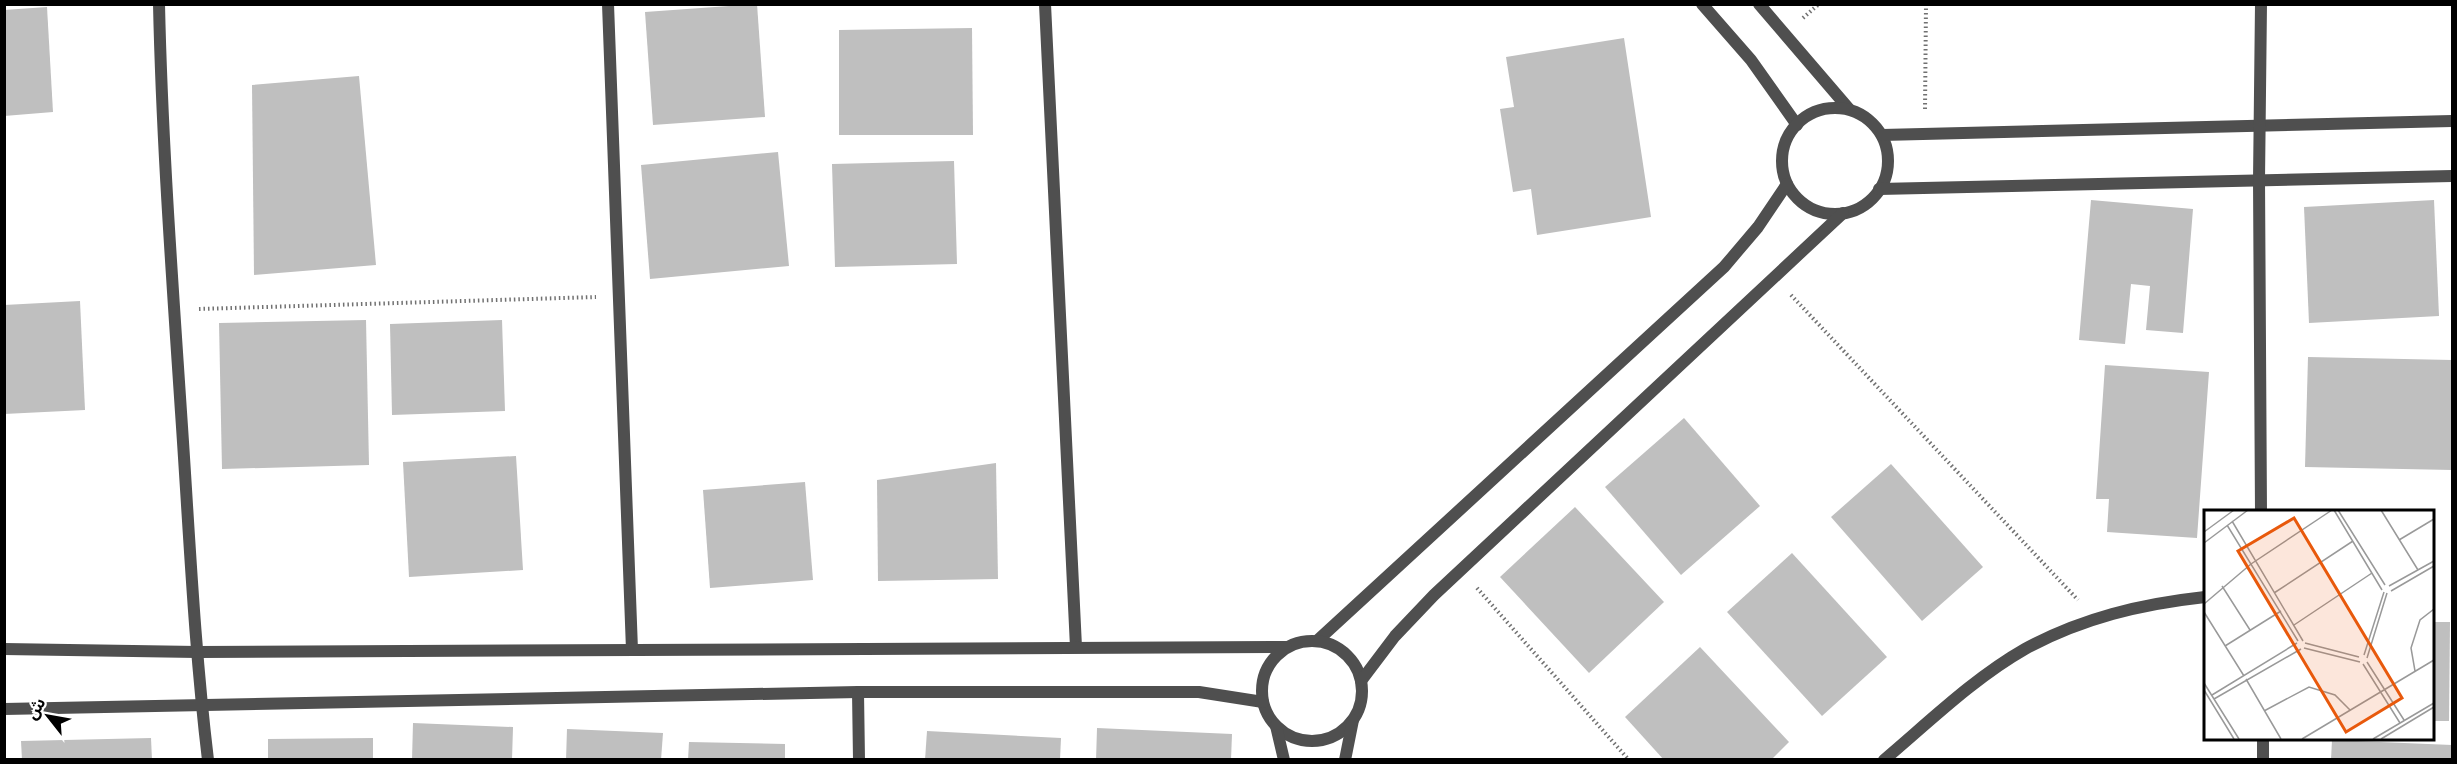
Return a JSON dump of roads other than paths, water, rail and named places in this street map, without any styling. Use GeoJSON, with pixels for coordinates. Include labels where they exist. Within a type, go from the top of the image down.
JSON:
{"type":"FeatureCollection","features":[{"type":"Feature","properties":{"kind":"street"},"geometry":{"type":"LineString","coordinates":[[159,4],[161,106],[174,310],[197,652],[208,759]]}},
{"type":"Feature","properties":{"kind":"street"},"geometry":{"type":"LineString","coordinates":[[608,4],[632,650]]}},
{"type":"Feature","properties":{"kind":"street"},"geometry":{"type":"LineString","coordinates":[[1045,4],[1076,647]]}},
{"type":"Feature","properties":{"kind":"street"},"geometry":{"type":"LineString","coordinates":[[1702,4],[1751,60],[1797,125]]}},
{"type":"Feature","properties":{"kind":"street"},"geometry":{"type":"LineString","coordinates":[[1759,4],[1849,110]]}},
{"type":"Feature","properties":{"kind":"street"},"geometry":{"type":"LineString","coordinates":[[2261,510],[2259,180],[2262,4]]}},
{"type":"Feature","properties":{"kind":"street"},"geometry":{"type":"LineString","coordinates":[[1835,108],[1849,110],[1868,120],[1881,135],[1887,153],[1887,172],[1879,189],[1869,200],[1843,213],[1826,213],[1810,208],[1797,198],[1787,184],[1782,169],[1782,153],[1787,138],[1808,116],[1821,110],[1835,108]]}},
{"type":"Feature","properties":{"kind":"street"},"geometry":{"type":"LineString","coordinates":[[1881,135],[2452,121]]}},
{"type":"Feature","properties":{"kind":"street"},"geometry":{"type":"LineString","coordinates":[[1879,189],[2452,176]]}},
{"type":"Feature","properties":{"kind":"street"},"geometry":{"type":"LineString","coordinates":[[1318,640],[1724,267],[1758,227],[1787,184]]}},
{"type":"Feature","properties":{"kind":"street"},"geometry":{"type":"LineString","coordinates":[[1361,681],[1395,636],[1461,570],[1843,213]]}},
{"type":"Feature","properties":{"kind":"street"},"geometry":{"type":"LineString","coordinates":[[1884,759],[1982,679],[2024,650],[2068,628],[2095,618],[2165,602],[2204,597]]}},
{"type":"Feature","properties":{"kind":"street"},"geometry":{"type":"LineString","coordinates":[[1345,759],[1353,719],[1362,694],[1361,681],[1356,667],[1346,654],[1333,645],[1318,640],[1302,641],[1286,647],[1274,657],[1265,670],[1262,686],[1267,715],[1287,735],[1301,740],[1316,741],[1330,738],[1343,730],[1353,719]]}},
{"type":"Feature","properties":{"kind":"street"},"geometry":{"type":"LineString","coordinates":[[4,649],[197,652],[1286,647]]}},
{"type":"Feature","properties":{"kind":"street"},"geometry":{"type":"LineString","coordinates":[[4,709],[858,692],[1199,692],[1263,702]]}},
{"type":"Feature","properties":{"kind":"street"},"geometry":{"type":"LineString","coordinates":[[858,692],[859,759]]}},
{"type":"Feature","properties":{"kind":"street"},"geometry":{"type":"LineString","coordinates":[[1276,726],[1284,759]]}},
{"type":"Feature","properties":{"kind":"street"},"geometry":{"type":"LineString","coordinates":[[2263,740],[2263,759]]}}]}
